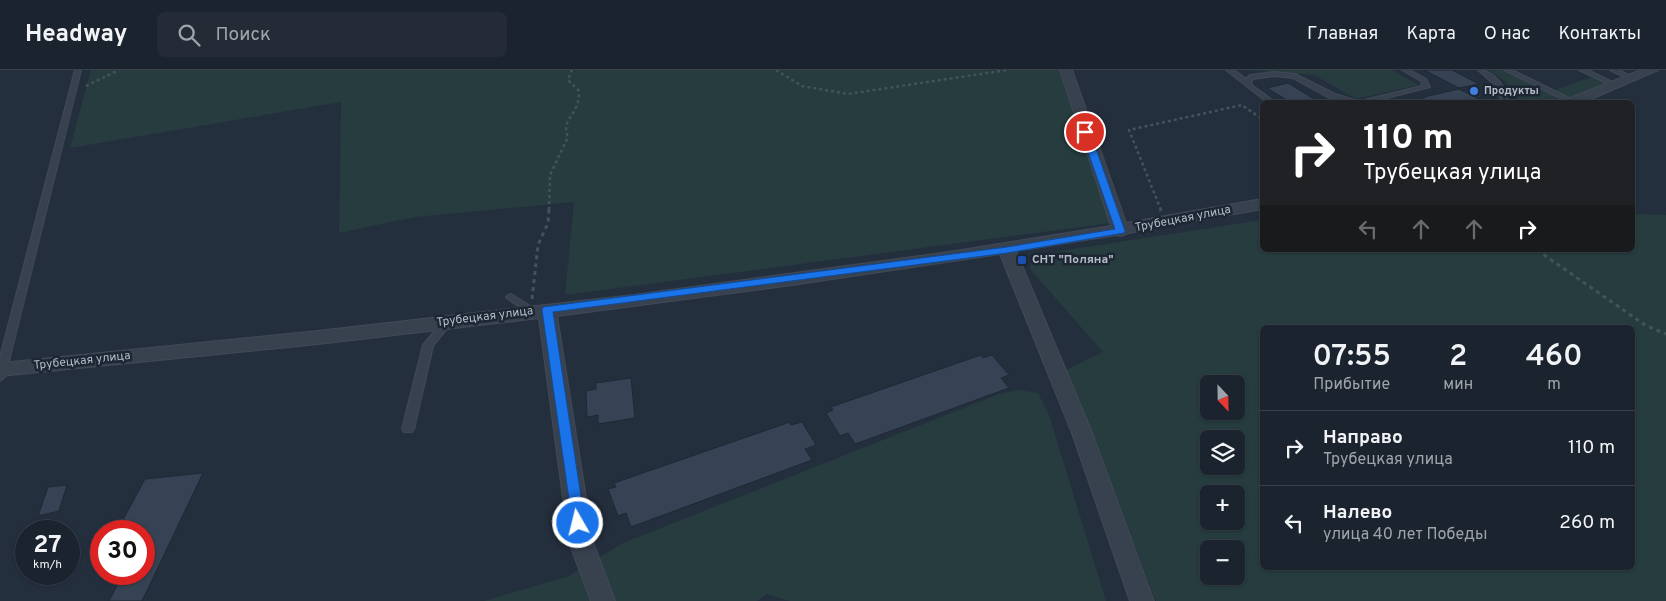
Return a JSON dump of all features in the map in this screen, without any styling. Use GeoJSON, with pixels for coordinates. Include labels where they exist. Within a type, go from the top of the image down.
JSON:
{"type":"FeatureCollection","features":[{"type":"Feature","properties":{"kind":"street"},"geometry":{"type":"LineString","coordinates":[[1066,70],[1120,231]]}},
{"type":"Feature","properties":{"kind":"street"},"geometry":{"type":"LineString","coordinates":[[1578,100],[1652,70]]}},
{"type":"Feature","properties":{"kind":"street","name":"Трубецкая улица"},"geometry":{"type":"LineString","coordinates":[[1,372],[540,310],[1007,250],[1260,204]]}},
{"type":"Feature","properties":{"kind":"street"},"geometry":{"type":"LineString","coordinates":[[1007,250],[1082,433],[1142,601]]}},
{"type":"Feature","properties":{"kind":"street"},"geometry":{"type":"LineString","coordinates":[[540,310],[581,542],[603,601]]}},
{"type":"Feature","properties":{"kind":"lane"},"geometry":{"type":"LineString","coordinates":[[1,372],[78,70]]}},
{"type":"Feature","properties":{"kind":"lane"},"geometry":{"type":"LineString","coordinates":[[1229,70],[1268,100]]}},
{"type":"Feature","properties":{"kind":"lane"},"geometry":{"type":"LineString","coordinates":[[1372,100],[1426,87],[1424,80],[1405,70]]}},
{"type":"Feature","properties":{"kind":"lane"},"geometry":{"type":"LineString","coordinates":[[1481,70],[1497,83],[1504,92],[1505,100]]}},
{"type":"Feature","properties":{"kind":"lane"},"geometry":{"type":"LineString","coordinates":[[1507,70],[1569,100]]}},
{"type":"Feature","properties":{"kind":"lane"},"geometry":{"type":"LineString","coordinates":[[1582,70],[1615,85]]}},
{"type":"Feature","properties":{"kind":"lane"},"geometry":{"type":"LineString","coordinates":[[1613,70],[1631,78]]}},
{"type":"Feature","properties":{"kind":"lane"},"geometry":{"type":"LineString","coordinates":[[1248,83],[1250,77],[1266,74],[1289,76],[1310,83],[1332,96],[1353,100]]}},
{"type":"Feature","properties":{"kind":"lane"},"geometry":{"type":"LineString","coordinates":[[511,297],[540,310]]}},
{"type":"Feature","properties":{"kind":"lane"},"geometry":{"type":"LineString","coordinates":[[408,429],[428,345],[448,321]]}},
{"type":"Feature","properties":{"kind":"path"},"geometry":{"type":"LineString","coordinates":[[74,91],[119,70]]}},
{"type":"Feature","properties":{"kind":"path"},"geometry":{"type":"LineString","coordinates":[[540,310],[538,245],[548,223],[550,175],[568,137],[564,130],[566,122],[575,113],[579,104],[579,91],[568,80],[572,70]]}},
{"type":"Feature","properties":{"kind":"path"},"geometry":{"type":"LineString","coordinates":[[776,70],[802,86],[848,94],[1007,70]]}},
{"type":"Feature","properties":{"kind":"path"},"geometry":{"type":"LineString","coordinates":[[1164,219],[1130,130],[1242,105],[1260,118]]}},
{"type":"Feature","properties":{"kind":"path"},"geometry":{"type":"LineString","coordinates":[[1540,252],[1645,325],[1666,334]]}},
{"type":"Feature","properties":{"kind":"green space"},"geometry":{"type":"Polygon","coordinates":[[[91,70],[1059,70],[1111,223],[565,295],[574,202],[415,217],[339,233],[341,102],[70,148],[91,70]]]}},
{"type":"Feature","properties":{"kind":"green space"},"geometry":{"type":"Polygon","coordinates":[[[1248,70],[1392,70],[1419,85],[1356,99],[1314,75],[1248,70]]]}},
{"type":"Feature","properties":{"kind":"green space"},"geometry":{"type":"Polygon","coordinates":[[[1488,70],[1501,70],[1563,100],[1517,100],[1506,83],[1488,70]]]}},
{"type":"Feature","properties":{"kind":"green space"},"geometry":{"type":"Polygon","coordinates":[[[1592,77],[1606,84],[1570,98],[1555,90],[1592,77]]]}},
{"type":"Feature","properties":{"kind":"green space"},"geometry":{"type":"Polygon","coordinates":[[[1635,214],[1666,215],[1666,601],[1156,601],[1091,429],[1064,371],[1103,352],[1030,269],[1031,262],[1041,254],[1260,220],[1260,252],[1635,252],[1635,214]]]}},
{"type":"Feature","properties":{"kind":"green space"},"geometry":{"type":"Polygon","coordinates":[[[1018,390],[1038,393],[1049,415],[1106,601],[790,601],[767,594],[757,601],[484,601],[569,576],[623,543],[999,394],[1018,390]]]}},
{"type":"Feature","properties":{"kind":"building"},"geometry":{"type":"Polygon","coordinates":[[[1424,70],[1452,70],[1479,84],[1459,88],[1424,70]]]}},
{"type":"Feature","properties":{"kind":"building"},"geometry":{"type":"Polygon","coordinates":[[[1288,83],[1316,100],[1287,100],[1267,88],[1288,83]]]}},
{"type":"Feature","properties":{"kind":"building"},"geometry":{"type":"Polygon","coordinates":[[[1459,89],[1481,100],[1424,100],[1424,97],[1459,89]]]}},
{"type":"Feature","properties":{"kind":"building"},"geometry":{"type":"Polygon","coordinates":[[[981,355],[983,358],[992,355],[1009,375],[1001,378],[1009,388],[855,444],[848,433],[840,436],[826,413],[833,410],[831,407],[981,355]]]}},
{"type":"Feature","properties":{"kind":"building"},"geometry":{"type":"Polygon","coordinates":[[[631,378],[635,418],[598,424],[598,415],[587,417],[586,391],[596,389],[596,383],[631,378]]]}},
{"type":"Feature","properties":{"kind":"building"},"geometry":{"type":"Polygon","coordinates":[[[790,422],[791,425],[802,422],[816,445],[805,449],[812,460],[631,527],[626,513],[618,516],[608,489],[616,487],[614,483],[790,422]]]}},
{"type":"Feature","properties":{"kind":"building"},"geometry":{"type":"Polygon","coordinates":[[[203,473],[155,574],[155,520],[123,520],[145,479],[203,473]]]}},
{"type":"Feature","properties":{"kind":"building"},"geometry":{"type":"Polygon","coordinates":[[[67,485],[59,511],[38,516],[48,487],[67,485]]]}},
{"type":"Feature","properties":{"kind":"building"},"geometry":{"type":"Polygon","coordinates":[[[117,585],[150,585],[142,601],[109,601],[117,585]]]}},
{"type":"Feature","properties":{"kind":"place","name":"Продукты"},"geometry":{"type":"Point","coordinates":[1474,91]}},
{"type":"Feature","properties":{"kind":"place","name":"СНТ \"Поляна\""},"geometry":{"type":"Point","coordinates":[1022,260]}},
{"type":"Feature","properties":{"kind":"route"},"geometry":{"type":"LineString","coordinates":[[578,523],[547,310],[1007,250],[1120,231],[1085,132]]}}]}
